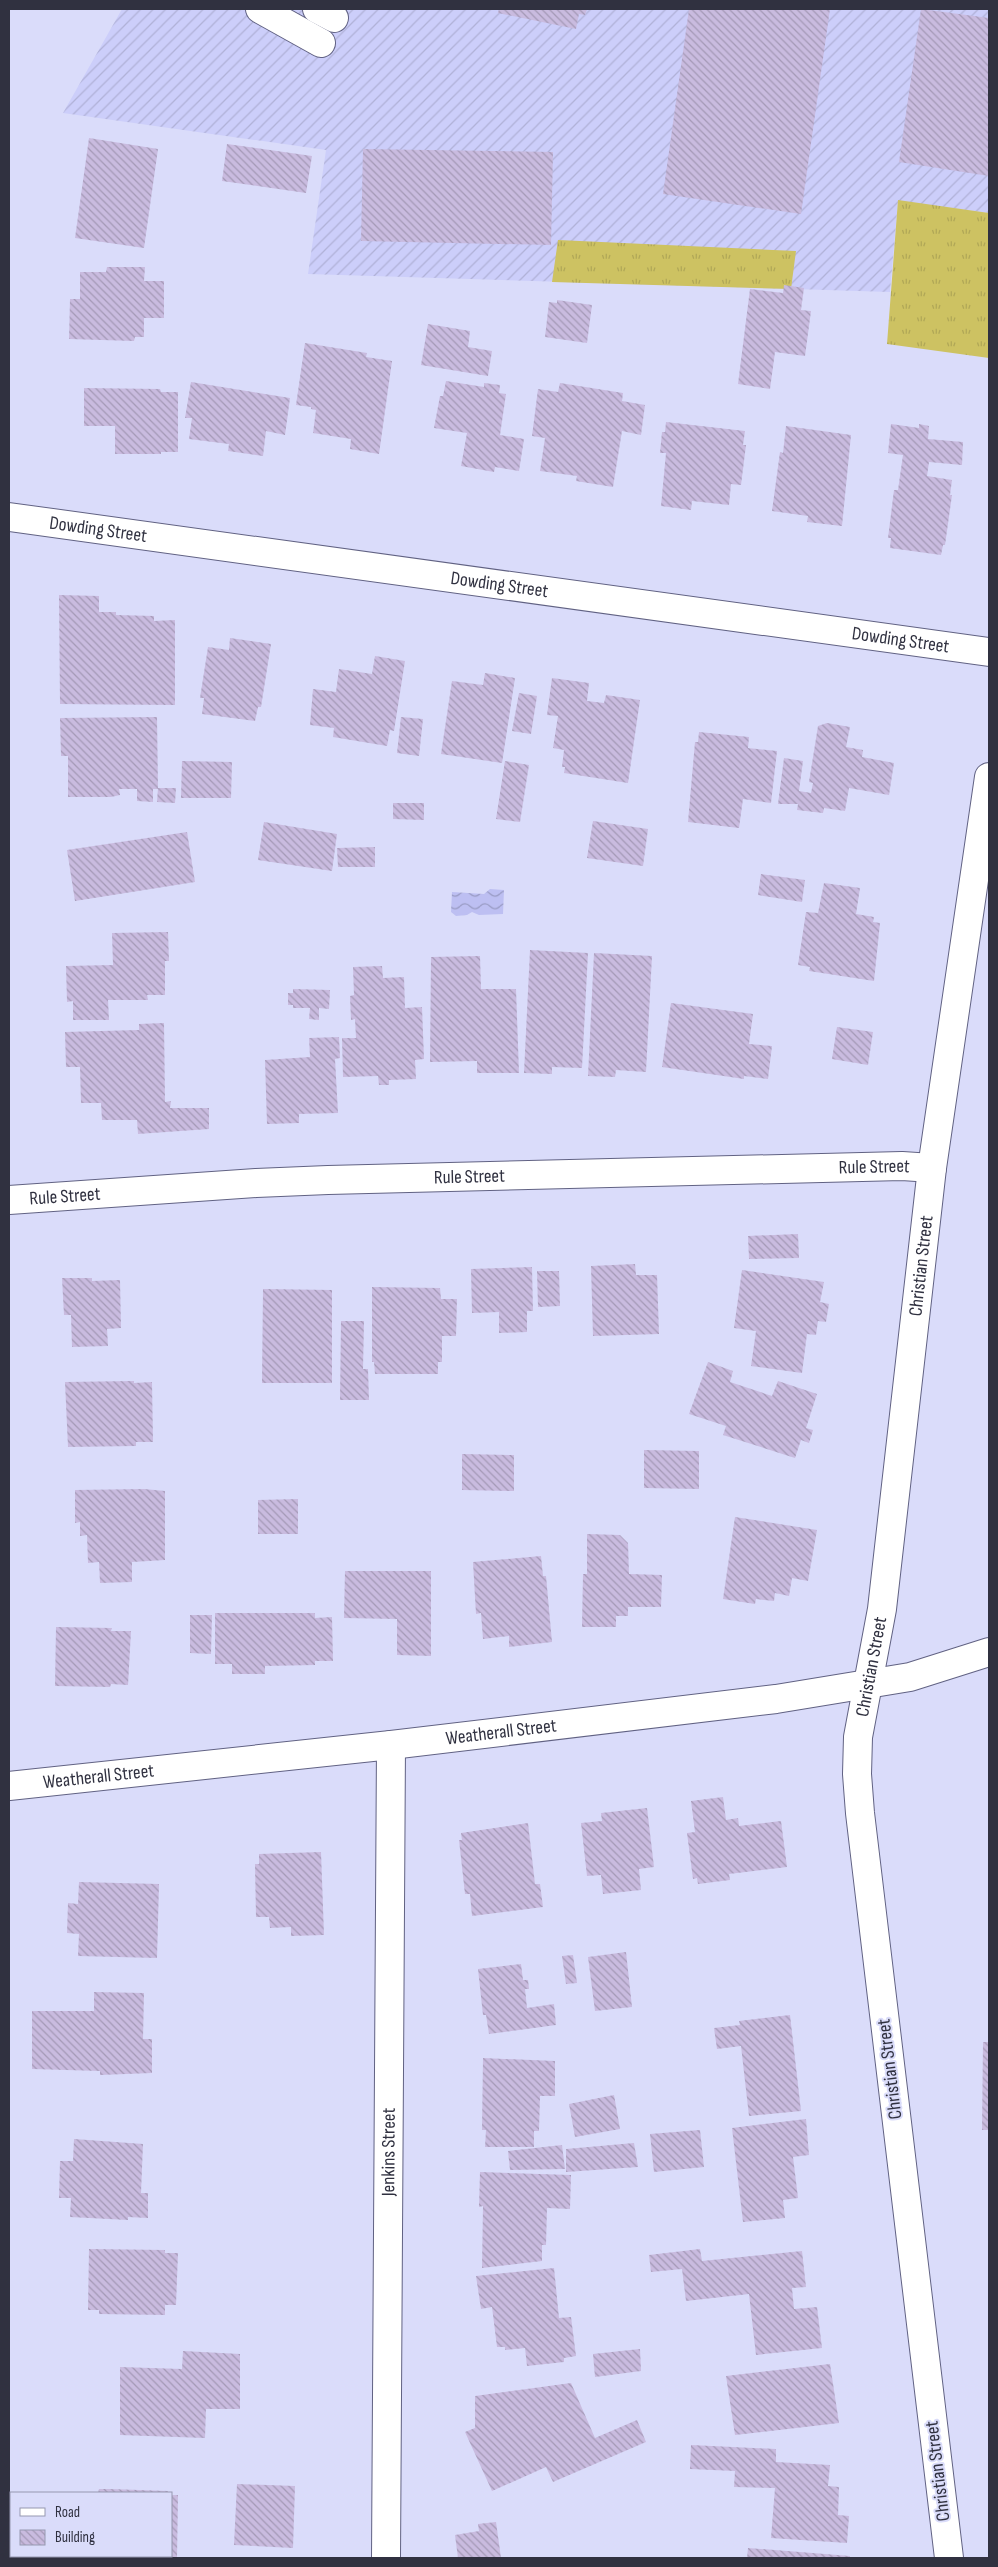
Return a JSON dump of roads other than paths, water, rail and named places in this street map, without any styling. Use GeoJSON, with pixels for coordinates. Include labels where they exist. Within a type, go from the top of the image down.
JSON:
{"type":"FeatureCollection","features":[{"type":"Feature","properties":{"kind":"street"},"geometry":{"type":"LineString","coordinates":[[260,9],[321,42]]}},
{"type":"Feature","properties":{"kind":"street","name":"Dowding Street"},"geometry":{"type":"LineString","coordinates":[[9,517],[989,652]]}},
{"type":"Feature","properties":{"kind":"street","name":"Christian Street"},"geometry":{"type":"LineString","coordinates":[[949,2558],[860,1813],[857,1755],[882,1609],[932,1168],[989,777]]}},
{"type":"Feature","properties":{"kind":"street","name":"Rule Street"},"geometry":{"type":"LineString","coordinates":[[9,1200],[319,1181],[902,1166],[932,1168]]}},
{"type":"Feature","properties":{"kind":"street","name":"Weatherall Street"},"geometry":{"type":"LineString","coordinates":[[9,1786],[391,1745],[776,1699],[868,1685],[910,1676],[989,1652]]}},
{"type":"Feature","properties":{"kind":"street","name":"Jenkins Street"},"geometry":{"type":"LineString","coordinates":[[386,2558],[391,1745]]}},
{"type":"Feature","properties":{"kind":"water"},"geometry":{"type":"Polygon","coordinates":[[[490,889],[504,890],[503,914],[479,915],[472,912],[467,915],[456,916],[451,912],[452,892],[484,894],[490,889]]]}}]}
